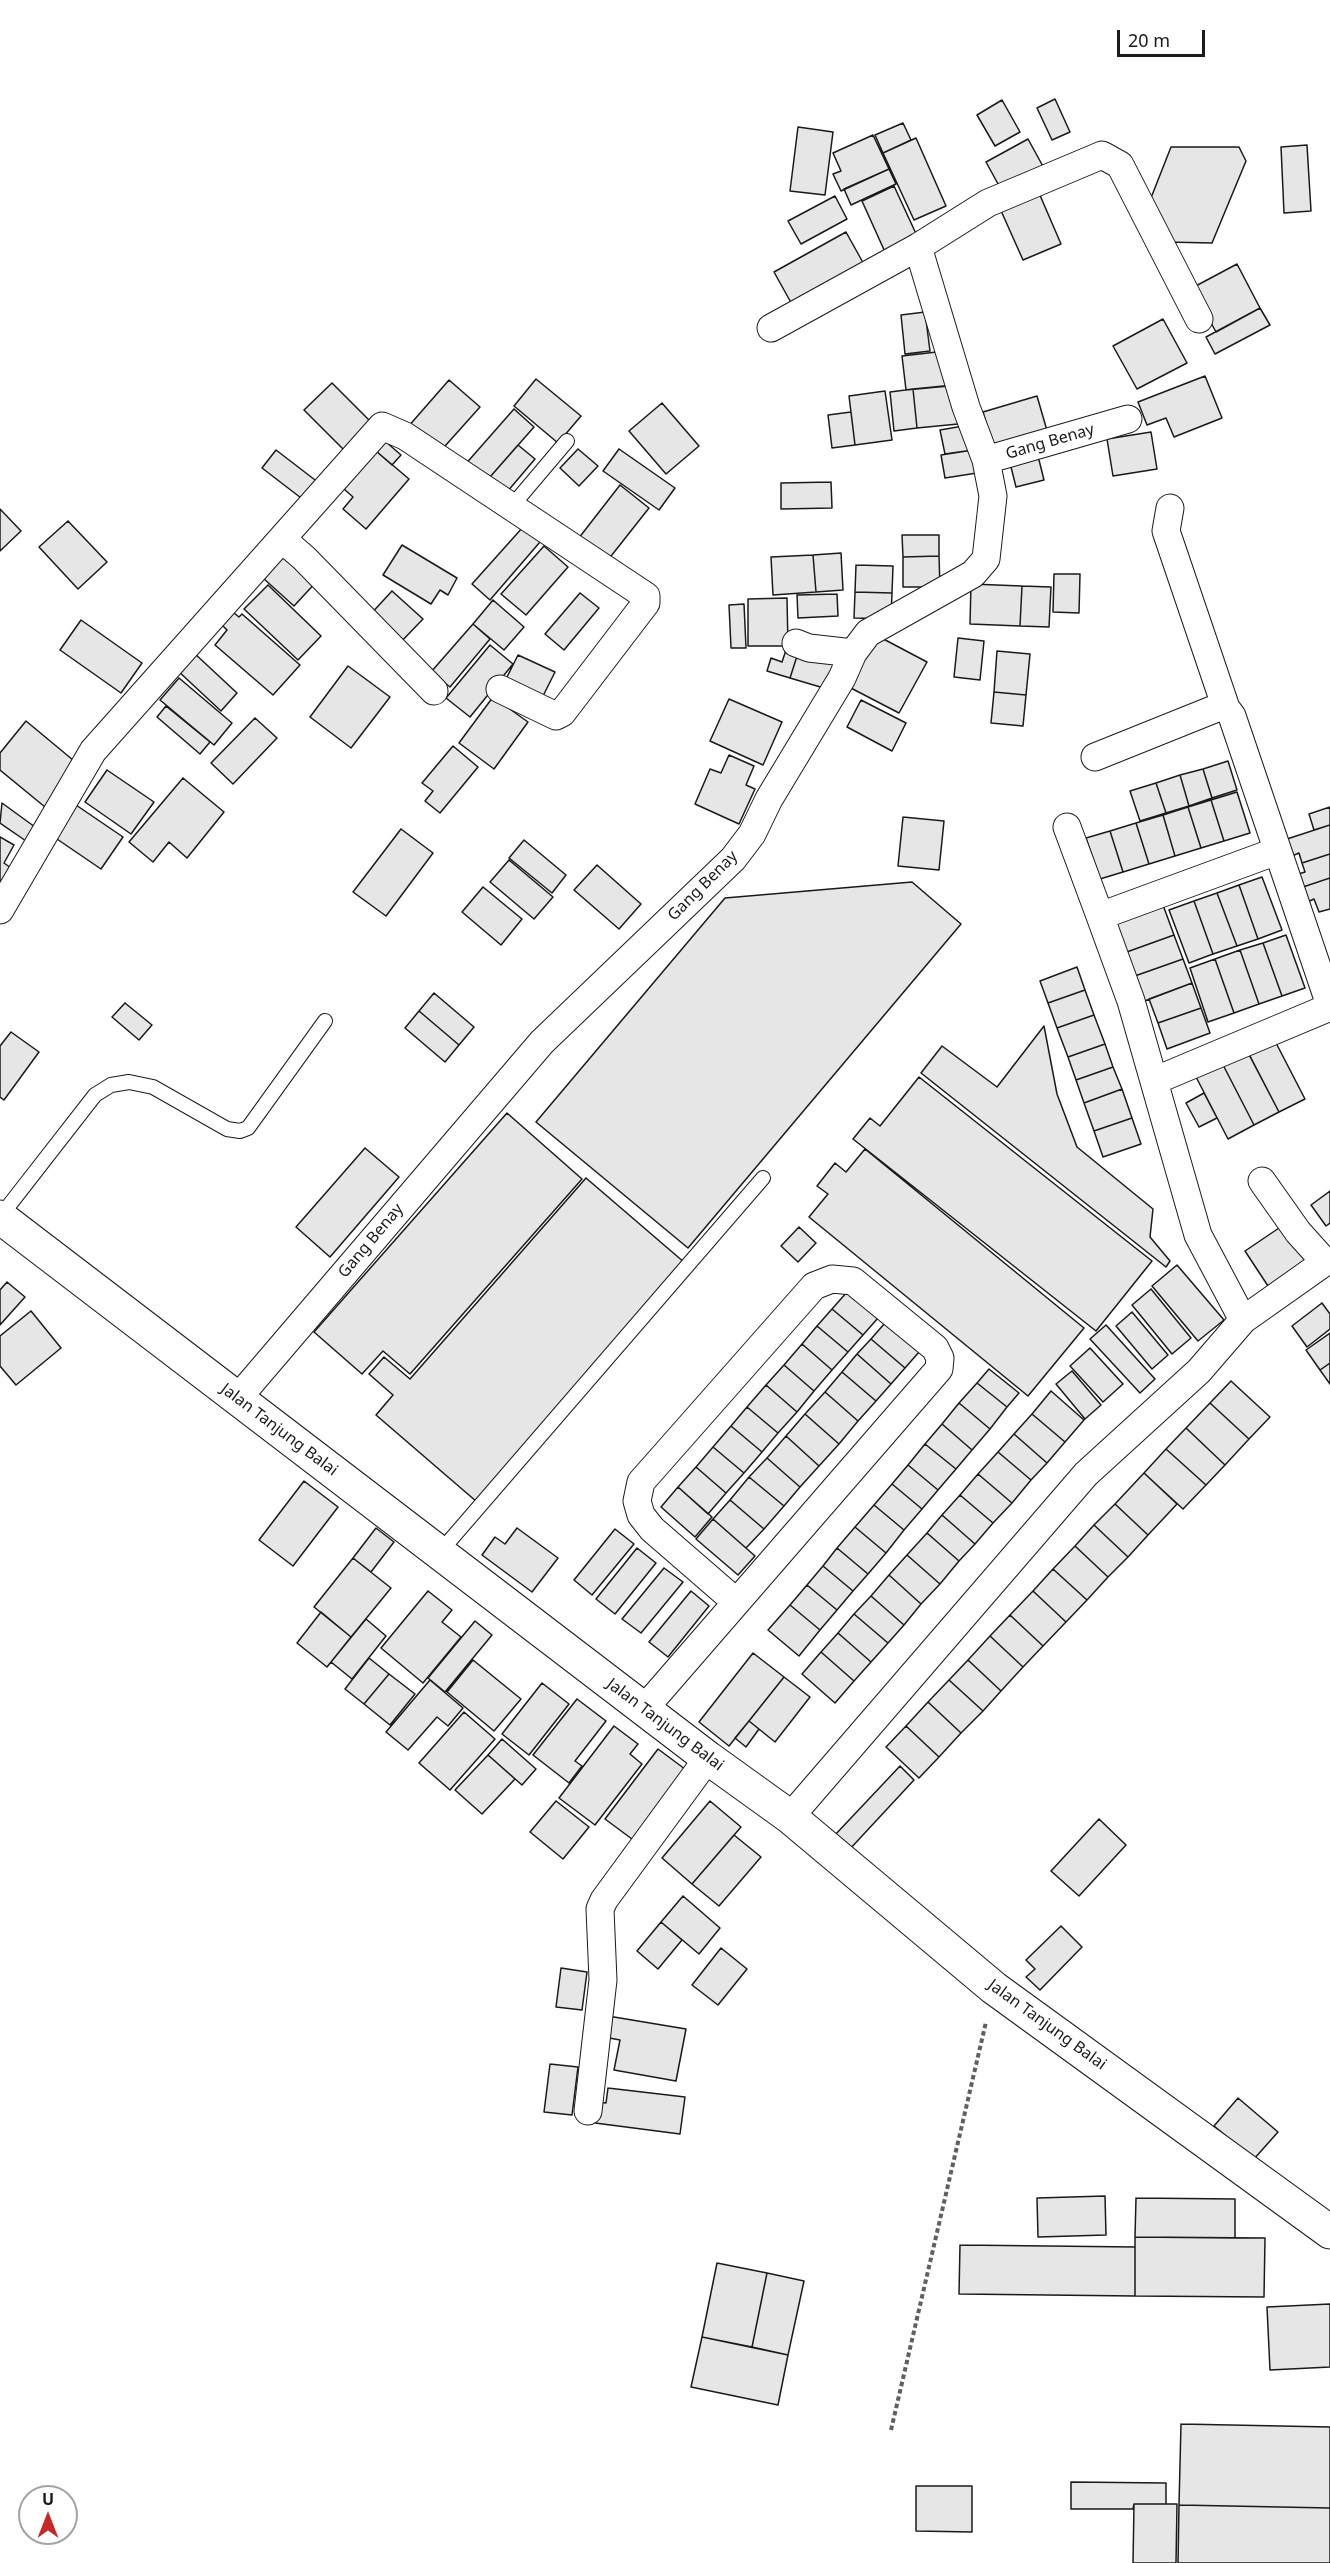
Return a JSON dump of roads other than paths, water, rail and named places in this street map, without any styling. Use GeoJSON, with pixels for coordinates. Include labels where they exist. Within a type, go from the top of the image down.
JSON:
{"type":"FeatureCollection","features":[{"type":"Feature","properties":{"kind":"street"},"geometry":{"type":"LineString","coordinates":[[771,328],[918,247],[988,203],[1102,155],[1120,165],[1199,319]]}},
{"type":"Feature","properties":{"kind":"street"},"geometry":{"type":"LineString","coordinates":[[918,247],[966,407],[986,460]]}},
{"type":"Feature","properties":{"kind":"street","name":"Gang Benay"},"geometry":{"type":"LineString","coordinates":[[237,1399],[542,1042],[733,859],[752,834],[770,799],[842,678],[853,653],[868,633],[973,574],[986,559],[993,496],[986,460],[1128,419]]}},
{"type":"Feature","properties":{"kind":"street"},"geometry":{"type":"LineString","coordinates":[[0,910],[93,751],[382,426],[405,436],[646,596],[646,603],[562,713],[556,716],[500,689]]}},
{"type":"Feature","properties":{"kind":"street"},"geometry":{"type":"LineString","coordinates":[[1154,1081],[1330,1006],[1304,922],[1277,851],[1232,716],[1226,708],[1167,531],[1170,508]]}},
{"type":"Feature","properties":{"kind":"street"},"geometry":{"type":"LineString","coordinates":[[282,539],[304,558],[434,691]]}},
{"type":"Feature","properties":{"kind":"street"},"geometry":{"type":"LineString","coordinates":[[796,643],[809,648],[853,653]]}},
{"type":"Feature","properties":{"kind":"street"},"geometry":{"type":"LineString","coordinates":[[1095,758],[1217,708],[1226,708]]}},
{"type":"Feature","properties":{"kind":"street"},"geometry":{"type":"LineString","coordinates":[[1067,827],[1131,1001],[1198,1235],[1243,1320]]}},
{"type":"Feature","properties":{"kind":"street"},"geometry":{"type":"LineString","coordinates":[[1100,916],[1277,851]]}},
{"type":"Feature","properties":{"kind":"street"},"geometry":{"type":"LineString","coordinates":[[790,1817],[1086,1474],[1199,1371],[1243,1320],[1327,1266],[1298,1232],[1262,1181]]}},
{"type":"Feature","properties":{"kind":"street","name":"Jalan Tanjung Balai"},"geometry":{"type":"LineString","coordinates":[[0,1217],[708,1758],[790,1817],[994,1988],[1330,2232]]}},
{"type":"Feature","properties":{"kind":"street"},"geometry":{"type":"LineString","coordinates":[[644,1709],[735,1601],[939,1369],[940,1358],[935,1347],[853,1281],[832,1279],[814,1286],[640,1482],[637,1501],[642,1515],[652,1529],[735,1601]]}},
{"type":"Feature","properties":{"kind":"street"},"geometry":{"type":"LineString","coordinates":[[588,2111],[603,1980],[600,1909],[604,1900],[708,1758]]}},
{"type":"Feature","properties":{"kind":"lane"},"geometry":{"type":"LineString","coordinates":[[512,506],[567,441]]}},
{"type":"Feature","properties":{"kind":"lane"},"geometry":{"type":"LineString","coordinates":[[0,1217],[94,1095],[111,1085],[129,1082],[153,1087],[227,1129],[240,1131],[248,1128],[325,1021]]}},
{"type":"Feature","properties":{"kind":"lane"},"geometry":{"type":"LineString","coordinates":[[440,1552],[763,1178]]}}]}
